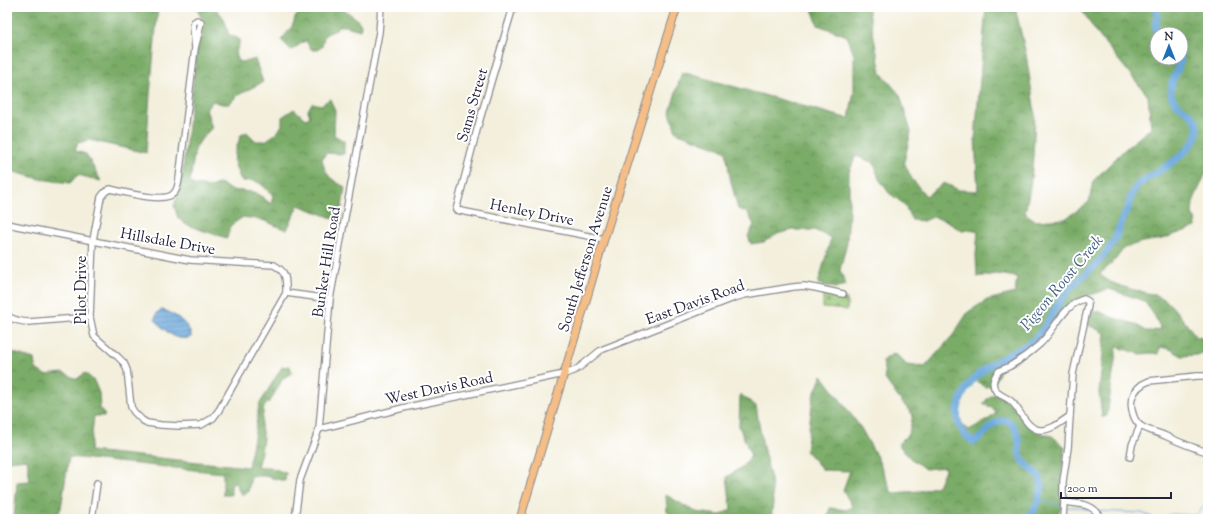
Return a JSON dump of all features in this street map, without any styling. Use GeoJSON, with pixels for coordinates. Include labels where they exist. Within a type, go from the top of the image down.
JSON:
{"type":"FeatureCollection","features":[{"type":"Feature","properties":{"kind":"main road","name":"South Jefferson Avenue"},"geometry":{"type":"LineString","coordinates":[[520,519],[604,239],[677,7]]}},
{"type":"Feature","properties":{"kind":"street","name":"Bunker Hill Road"},"geometry":{"type":"LineString","coordinates":[[295,519],[300,480],[319,429],[330,299],[379,32],[381,7]]}},
{"type":"Feature","properties":{"kind":"street","name":"Sams Street"},"geometry":{"type":"LineString","coordinates":[[456,210],[478,126],[513,7]]}},
{"type":"Feature","properties":{"kind":"street","name":"Pilot Drive"},"geometry":{"type":"LineString","coordinates":[[195,48],[179,179],[174,195],[158,198],[110,189],[101,197],[93,240],[90,317],[94,336],[124,363],[127,370],[131,408],[137,416],[147,423],[161,425],[201,425],[213,418],[219,410],[286,293]]}},
{"type":"Feature","properties":{"kind":"street","name":"Henley Drive"},"geometry":{"type":"LineString","coordinates":[[456,210],[604,239]]}},
{"type":"Feature","properties":{"kind":"street","name":"Hillsdale Drive"},"geometry":{"type":"LineString","coordinates":[[7,224],[190,260],[274,265],[281,269],[284,275],[286,281],[286,293]]}},
{"type":"Feature","properties":{"kind":"street","name":"East Davis Road"},"geometry":{"type":"LineString","coordinates":[[564,374],[580,367],[601,350],[734,298],[804,286],[843,294]]}},
{"type":"Feature","properties":{"kind":"street"},"geometry":{"type":"LineString","coordinates":[[286,293],[330,299]]}},
{"type":"Feature","properties":{"kind":"street"},"geometry":{"type":"LineString","coordinates":[[1063,519],[1063,481],[1068,448],[1073,374],[1088,306],[1088,301],[1084,299],[1078,300],[1063,314],[1039,345],[1014,364],[996,374],[993,384],[996,391],[1011,401],[1034,429],[1042,430],[1050,428],[1070,416]]}},
{"type":"Feature","properties":{"kind":"street"},"geometry":{"type":"LineString","coordinates":[[7,316],[21,322],[90,317]]}},
{"type":"Feature","properties":{"kind":"street","name":"West Davis Road"},"geometry":{"type":"LineString","coordinates":[[319,429],[403,408],[564,374]]}},
{"type":"Feature","properties":{"kind":"street"},"geometry":{"type":"LineString","coordinates":[[1208,376],[1149,381],[1142,384],[1134,394],[1132,401],[1133,414],[1140,426],[1208,452]]}},
{"type":"Feature","properties":{"kind":"street"},"geometry":{"type":"LineString","coordinates":[[1130,457],[1132,445],[1140,426]]}},
{"type":"Feature","properties":{"kind":"street"},"geometry":{"type":"LineString","coordinates":[[92,519],[97,483]]}},
{"type":"Feature","properties":{"kind":"street"},"geometry":{"type":"LineString","coordinates":[[1064,502],[1092,507],[1098,512],[1102,519]]}},
{"type":"Feature","properties":{"kind":"green space"},"geometry":{"type":"Polygon","coordinates":[[[7,7],[158,7],[146,153],[89,140],[78,143],[75,151],[86,154],[101,181],[78,175],[70,183],[40,179],[7,170],[7,7]]]}},
{"type":"Feature","properties":{"kind":"green space"},"geometry":{"type":"Polygon","coordinates":[[[198,7],[214,7],[220,13],[224,19],[228,34],[239,39],[239,45],[235,54],[239,62],[255,59],[263,82],[238,95],[229,104],[222,104],[213,101],[206,109],[212,128],[202,138],[195,149],[190,182],[194,185],[210,187],[221,183],[230,190],[254,192],[271,204],[273,196],[260,183],[252,181],[242,182],[238,175],[234,158],[241,135],[247,132],[256,141],[265,141],[277,133],[282,125],[282,117],[294,109],[305,119],[310,117],[308,110],[312,103],[321,105],[330,99],[335,111],[334,135],[344,141],[344,154],[326,153],[322,159],[329,176],[345,187],[340,221],[298,205],[287,230],[262,220],[243,217],[231,225],[227,238],[185,224],[178,218],[174,206],[181,186],[197,49],[204,23],[197,9],[198,7]]]}},
{"type":"Feature","properties":{"kind":"green space"},"geometry":{"type":"Polygon","coordinates":[[[299,7],[340,7],[357,19],[361,25],[360,30],[346,26],[339,26],[326,34],[322,47],[317,50],[312,50],[307,41],[291,50],[281,40],[292,27],[295,17],[299,13],[299,7]]]}},
{"type":"Feature","properties":{"kind":"green space"},"geometry":{"type":"Polygon","coordinates":[[[797,7],[868,7],[881,73],[900,95],[911,132],[904,162],[912,179],[926,196],[944,183],[959,190],[978,191],[975,139],[986,7],[1015,7],[1026,54],[1035,113],[1033,159],[1030,188],[1025,213],[1036,221],[1065,219],[1089,202],[1093,181],[1125,149],[1151,128],[1148,96],[1095,31],[1080,7],[1208,7],[1208,168],[1193,202],[1192,215],[1195,218],[1196,227],[1162,239],[1142,242],[1124,248],[1115,260],[1100,274],[1113,283],[1157,296],[1167,301],[1197,337],[1208,339],[1208,354],[1182,356],[1170,349],[1160,347],[1159,354],[1140,354],[1117,347],[1107,416],[1102,417],[1099,392],[1105,333],[1086,324],[1089,310],[1100,312],[1135,324],[1148,332],[1161,329],[1154,315],[1144,301],[1109,289],[1075,300],[1040,342],[1035,343],[1017,360],[1002,368],[992,386],[985,387],[976,380],[966,394],[961,406],[960,412],[962,423],[969,430],[989,419],[996,413],[992,408],[983,404],[995,393],[1014,407],[1038,432],[1052,436],[1065,447],[1061,476],[1062,508],[1058,513],[1058,519],[827,519],[830,508],[847,510],[852,506],[843,490],[850,471],[823,470],[806,451],[813,397],[822,375],[861,428],[878,459],[892,493],[920,491],[938,486],[946,467],[925,469],[910,458],[898,444],[909,433],[913,415],[885,379],[883,360],[895,353],[907,365],[925,367],[953,335],[968,312],[987,300],[1015,293],[1017,277],[996,274],[977,277],[976,255],[978,231],[960,230],[947,221],[933,217],[924,221],[912,220],[904,204],[889,193],[879,179],[874,163],[856,156],[849,172],[847,242],[840,270],[846,285],[835,288],[818,284],[831,238],[814,230],[793,230],[777,234],[764,242],[751,244],[748,236],[754,225],[748,213],[738,209],[730,178],[726,151],[676,132],[670,112],[682,72],[849,119],[854,91],[854,55],[847,36],[818,25],[812,9],[797,7]]]}},
{"type":"Feature","properties":{"kind":"green space"},"geometry":{"type":"Polygon","coordinates":[[[823,292],[847,299],[847,310],[823,308],[823,292]]]}},
{"type":"Feature","properties":{"kind":"green space"},"geometry":{"type":"Polygon","coordinates":[[[11,352],[34,359],[36,369],[45,375],[63,373],[77,379],[85,373],[94,381],[99,393],[100,408],[105,416],[94,416],[90,451],[248,467],[259,405],[282,367],[290,366],[292,373],[283,378],[271,400],[264,407],[261,427],[263,438],[257,467],[269,467],[286,473],[285,481],[264,476],[251,476],[248,492],[241,495],[235,482],[231,486],[231,495],[223,495],[223,473],[69,457],[61,508],[56,519],[14,519],[17,482],[30,481],[27,459],[7,461],[7,358],[11,352]]]}},
{"type":"Feature","properties":{"kind":"green space"},"geometry":{"type":"Polygon","coordinates":[[[740,394],[756,406],[763,447],[771,479],[773,503],[771,519],[675,519],[667,512],[666,495],[696,512],[721,515],[731,509],[727,477],[742,467],[751,456],[739,426],[740,394]]]}},
{"type":"Feature","properties":{"kind":"water"},"geometry":{"type":"Polygon","coordinates":[[[162,310],[171,313],[181,320],[188,328],[191,337],[176,337],[166,331],[155,319],[158,312],[162,310]]]}},
{"type":"Feature","properties":{"kind":"waterway","name":"Pigeon Roost Creek"},"geometry":{"type":"LineString","coordinates":[[1156,7],[1156,26]]}},
{"type":"Feature","properties":{"kind":"waterway","name":"Pigeon Roost Creek"},"geometry":{"type":"LineString","coordinates":[[1022,519],[1033,512],[1042,487],[1039,476],[1021,459],[1019,439],[1014,426],[1006,420],[999,422],[990,427],[978,440],[973,442],[966,436],[959,424],[959,404],[966,389],[975,377],[1000,359],[1027,345],[1036,338],[1063,297],[1100,260],[1115,239],[1122,219],[1128,209],[1132,194],[1137,186],[1180,156],[1195,139],[1197,133],[1195,119],[1176,103],[1171,93],[1173,80],[1179,66]]}},
{"type":"Feature","properties":{"kind":"waterway"},"geometry":{"type":"LineString","coordinates":[[1038,501],[1061,506]]}},
{"type":"Feature","properties":{"kind":"waterway"},"geometry":{"type":"LineString","coordinates":[[1099,511],[1142,513],[1154,518],[1161,518],[1172,514],[1196,515],[1206,504],[1208,504]]}},
{"type":"Feature","properties":{"kind":"waterway"},"geometry":{"type":"LineString","coordinates":[[1066,507],[1079,507],[1092,511]]}}]}
